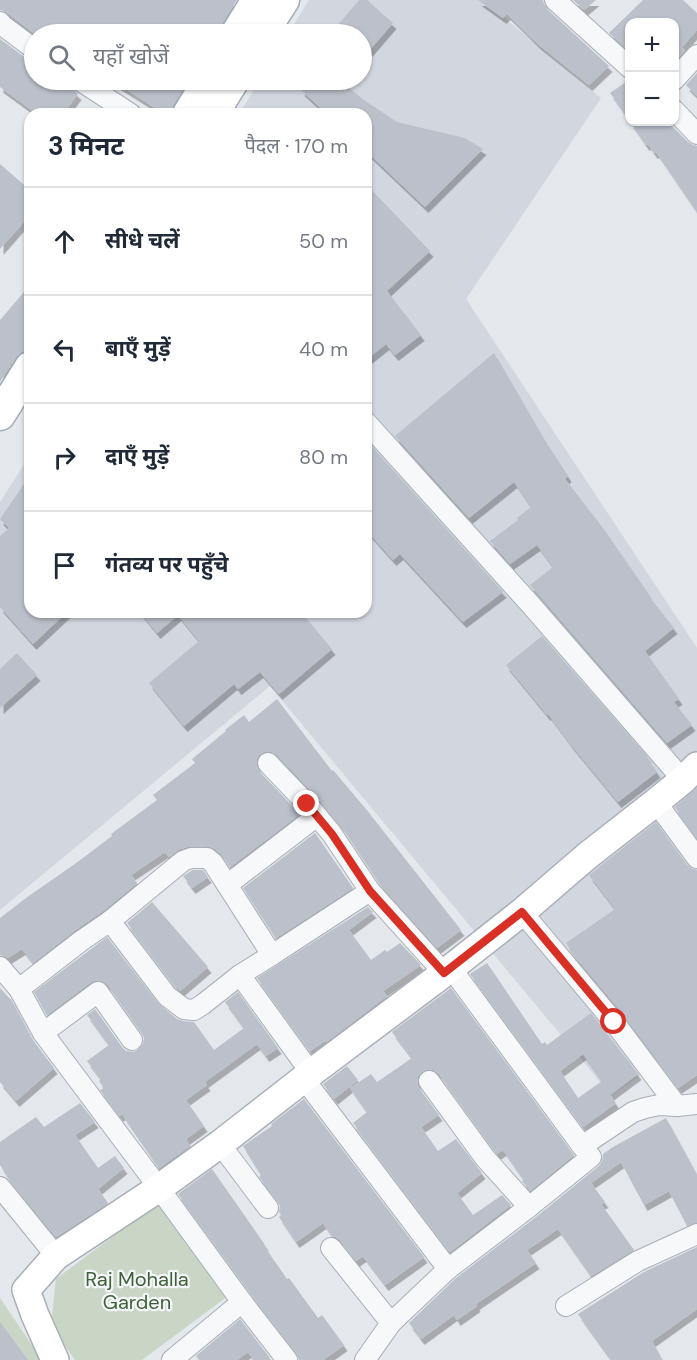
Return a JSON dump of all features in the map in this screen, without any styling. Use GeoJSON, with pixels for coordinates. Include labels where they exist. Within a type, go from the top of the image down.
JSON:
{"type":"FeatureCollection","features":[{"type":"Feature","properties":{"kind":"main road"},"geometry":{"type":"LineString","coordinates":[[242,24],[257,0]]}},
{"type":"Feature","properties":{"kind":"main road"},"geometry":{"type":"LineString","coordinates":[[268,24],[284,0]]}},
{"type":"Feature","properties":{"kind":"main road"},"geometry":{"type":"LineString","coordinates":[[192,108],[203,90]]}},
{"type":"Feature","properties":{"kind":"main road"},"geometry":{"type":"LineString","coordinates":[[217,108],[228,90]]}},
{"type":"Feature","properties":{"kind":"main road"},"geometry":{"type":"LineString","coordinates":[[0,415],[24,377]]}},
{"type":"Feature","properties":{"kind":"main road"},"geometry":{"type":"LineString","coordinates":[[0,440],[24,404]]}},
{"type":"Feature","properties":{"kind":"street"},"geometry":{"type":"LineString","coordinates":[[555,0],[625,63]]}},
{"type":"Feature","properties":{"kind":"street"},"geometry":{"type":"LineString","coordinates":[[0,22],[2,26],[24,42]]}},
{"type":"Feature","properties":{"kind":"street"},"geometry":{"type":"LineString","coordinates":[[679,75],[697,55]]}},
{"type":"Feature","properties":{"kind":"street"},"geometry":{"type":"LineString","coordinates":[[94,90],[122,108]]}},
{"type":"Feature","properties":{"kind":"street"},"geometry":{"type":"LineString","coordinates":[[679,113],[695,127]]}},
{"type":"Feature","properties":{"kind":"street"},"geometry":{"type":"LineString","coordinates":[[55,1360],[26,1290],[56,1256],[159,1188],[220,1144],[522,912],[586,856],[690,773],[531,605],[372,429]]}},
{"type":"Feature","properties":{"kind":"street"},"geometry":{"type":"LineString","coordinates":[[268,764],[332,834],[370,891],[447,970],[591,1157],[448,1269],[391,1323],[366,1360]]}},
{"type":"Feature","properties":{"kind":"street"},"geometry":{"type":"LineString","coordinates":[[656,802],[697,858]]}},
{"type":"Feature","properties":{"kind":"street"},"geometry":{"type":"LineString","coordinates":[[227,885],[317,816]]}},
{"type":"Feature","properties":{"kind":"street"},"geometry":{"type":"LineString","coordinates":[[19,989],[110,921],[183,861],[191,858],[207,858],[213,863],[272,955]]}},
{"type":"Feature","properties":{"kind":"street"},"geometry":{"type":"LineString","coordinates":[[110,921],[167,996],[183,1009],[194,1010],[240,975],[370,891]]}},
{"type":"Feature","properties":{"kind":"street"},"geometry":{"type":"LineString","coordinates":[[522,912],[687,1105]]}},
{"type":"Feature","properties":{"kind":"street"},"geometry":{"type":"LineString","coordinates":[[0,968],[19,989],[43,1033],[287,1360]]}},
{"type":"Feature","properties":{"kind":"street"},"geometry":{"type":"LineString","coordinates":[[240,975],[308,1076],[448,1269]]}},
{"type":"Feature","properties":{"kind":"street"},"geometry":{"type":"LineString","coordinates":[[43,1033],[98,992],[132,1040]]}},
{"type":"Feature","properties":{"kind":"street"},"geometry":{"type":"LineString","coordinates":[[429,1081],[485,1158],[529,1207]]}},
{"type":"Feature","properties":{"kind":"street"},"geometry":{"type":"LineString","coordinates":[[582,1146],[633,1112],[659,1105],[687,1105]]}},
{"type":"Feature","properties":{"kind":"street"},"geometry":{"type":"LineString","coordinates":[[220,1144],[268,1208]]}},
{"type":"Feature","properties":{"kind":"street"},"geometry":{"type":"LineString","coordinates":[[0,1188],[56,1256]]}},
{"type":"Feature","properties":{"kind":"street"},"geometry":{"type":"LineString","coordinates":[[566,1306],[638,1262],[697,1234]]}},
{"type":"Feature","properties":{"kind":"street"},"geometry":{"type":"LineString","coordinates":[[331,1248],[391,1323]]}},
{"type":"Feature","properties":{"kind":"street"},"geometry":{"type":"LineString","coordinates":[[172,1360],[242,1302]]}},
{"type":"Feature","properties":{"kind":"shaded area"},"geometry":{"type":"Polygon","coordinates":[[[309,0],[492,0],[488,4],[601,98],[466,299],[697,648],[697,1037],[611,1095],[270,686],[0,910],[0,502],[24,464],[24,618],[372,618],[372,108],[243,108],[254,90],[372,90],[372,24],[294,24],[309,0]]]}},
{"type":"Feature","properties":{"kind":"green space","name":"Raj Mohalla Garden"},"geometry":{"type":"Polygon","coordinates":[[[160,1201],[232,1293],[142,1360],[75,1360],[51,1325],[56,1279],[160,1201]]]}},
{"type":"Feature","properties":{"kind":"green space"},"geometry":{"type":"Polygon","coordinates":[[[0,1298],[42,1360],[0,1360],[0,1298]]]}},
{"type":"Feature","properties":{"kind":"building"},"geometry":{"type":"Polygon","coordinates":[[[0,0],[237,0],[222,24],[24,26],[0,10],[0,0]]]}},
{"type":"Feature","properties":{"kind":"building"},"geometry":{"type":"Polygon","coordinates":[[[359,0],[367,0],[393,23],[372,47],[372,24],[339,24],[359,0]]]}},
{"type":"Feature","properties":{"kind":"building"},"geometry":{"type":"Polygon","coordinates":[[[478,0],[543,0],[547,9],[609,66],[589,85],[538,44],[507,14],[503,18],[478,0]]]}},
{"type":"Feature","properties":{"kind":"building"},"geometry":{"type":"Polygon","coordinates":[[[573,0],[596,0],[584,10],[573,0]]]}},
{"type":"Feature","properties":{"kind":"building"},"geometry":{"type":"Polygon","coordinates":[[[643,0],[683,0],[697,13],[697,30],[682,47],[685,50],[679,57],[679,18],[625,18],[625,47],[609,33],[643,0]]]}},
{"type":"Feature","properties":{"kind":"building"},"geometry":{"type":"Polygon","coordinates":[[[0,39],[24,57],[24,90],[74,90],[78,94],[68,108],[29,108],[0,87],[0,39]]]}},
{"type":"Feature","properties":{"kind":"building"},"geometry":{"type":"Polygon","coordinates":[[[697,73],[697,96],[686,85],[697,73]]]}},
{"type":"Feature","properties":{"kind":"building"},"geometry":{"type":"Polygon","coordinates":[[[625,83],[625,114],[610,93],[625,83]]]}},
{"type":"Feature","properties":{"kind":"building"},"geometry":{"type":"Polygon","coordinates":[[[127,90],[183,90],[172,108],[155,108],[127,90]]]}},
{"type":"Feature","properties":{"kind":"building"},"geometry":{"type":"Polygon","coordinates":[[[301,90],[352,90],[397,122],[465,138],[483,149],[425,207],[372,157],[372,108],[320,108],[301,90]]]}},
{"type":"Feature","properties":{"kind":"building"},"geometry":{"type":"Polygon","coordinates":[[[633,126],[672,126],[688,142],[697,146],[697,212],[656,152],[654,153],[648,144],[646,145],[633,126]]]}},
{"type":"Feature","properties":{"kind":"building"},"geometry":{"type":"Polygon","coordinates":[[[0,164],[24,185],[24,222],[0,249],[0,164]]]}},
{"type":"Feature","properties":{"kind":"building"},"geometry":{"type":"Polygon","coordinates":[[[372,190],[430,251],[387,291],[421,335],[395,355],[386,344],[372,355],[372,190]]]}},
{"type":"Feature","properties":{"kind":"building"},"geometry":{"type":"Polygon","coordinates":[[[24,292],[24,351],[16,357],[0,382],[0,320],[24,292]]]}},
{"type":"Feature","properties":{"kind":"building"},"geometry":{"type":"Polygon","coordinates":[[[494,353],[568,476],[565,479],[674,628],[645,651],[679,699],[674,702],[692,725],[667,743],[530,585],[553,567],[537,545],[510,564],[490,541],[531,507],[514,482],[469,518],[395,436],[494,353]]]}},
{"type":"Feature","properties":{"kind":"building"},"geometry":{"type":"Polygon","coordinates":[[[372,447],[503,592],[463,622],[400,554],[393,560],[372,537],[372,447]]]}},
{"type":"Feature","properties":{"kind":"building"},"geometry":{"type":"Polygon","coordinates":[[[24,484],[24,618],[61,618],[33,644],[0,607],[0,536],[9,528],[0,519],[24,484]]]}},
{"type":"Feature","properties":{"kind":"building"},"geometry":{"type":"Polygon","coordinates":[[[145,618],[174,618],[157,633],[145,618]]]}},
{"type":"Feature","properties":{"kind":"building"},"geometry":{"type":"Polygon","coordinates":[[[180,618],[306,618],[332,649],[279,694],[260,672],[238,689],[234,684],[184,726],[149,683],[199,641],[180,618]]]}},
{"type":"Feature","properties":{"kind":"building"},"geometry":{"type":"Polygon","coordinates":[[[542,636],[648,757],[657,772],[618,802],[506,665],[542,636]]]}},
{"type":"Feature","properties":{"kind":"building"},"geometry":{"type":"Polygon","coordinates":[[[17,653],[37,675],[0,708],[0,669],[17,653]]]}},
{"type":"Feature","properties":{"kind":"building"},"geometry":{"type":"Polygon","coordinates":[[[277,699],[332,771],[366,809],[461,930],[437,948],[380,884],[342,827],[316,796],[277,755],[266,751],[256,760],[259,771],[300,814],[230,867],[221,854],[208,846],[187,847],[169,857],[165,852],[131,875],[137,883],[33,963],[22,949],[8,958],[0,955],[0,918],[79,861],[157,800],[153,795],[195,763],[192,759],[225,730],[244,715],[249,722],[277,699]]]}},
{"type":"Feature","properties":{"kind":"building"},"geometry":{"type":"Polygon","coordinates":[[[697,788],[697,838],[675,807],[697,788]]]}},
{"type":"Feature","properties":{"kind":"building"},"geometry":{"type":"Polygon","coordinates":[[[656,822],[687,865],[697,870],[697,1075],[678,1088],[566,943],[615,909],[589,875],[656,822]]]}},
{"type":"Feature","properties":{"kind":"building"},"geometry":{"type":"Polygon","coordinates":[[[315,833],[353,888],[276,938],[243,888],[315,833]]]}},
{"type":"Feature","properties":{"kind":"building"},"geometry":{"type":"Polygon","coordinates":[[[193,870],[203,870],[208,877],[192,888],[183,876],[193,870]]]}},
{"type":"Feature","properties":{"kind":"building"},"geometry":{"type":"Polygon","coordinates":[[[152,902],[208,967],[180,991],[127,923],[152,902]]]}},
{"type":"Feature","properties":{"kind":"building"},"geometry":{"type":"Polygon","coordinates":[[[368,907],[373,912],[349,930],[371,960],[400,943],[421,965],[383,991],[387,996],[326,1042],[310,1051],[257,978],[368,907]]]}},
{"type":"Feature","properties":{"kind":"building"},"geometry":{"type":"Polygon","coordinates":[[[107,937],[158,1003],[177,1019],[194,1022],[214,1050],[244,1028],[225,1002],[238,992],[278,1048],[266,1056],[257,1044],[205,1082],[207,1085],[186,1100],[204,1126],[186,1139],[190,1146],[159,1168],[122,1114],[120,1116],[100,1090],[104,1088],[99,1081],[101,1079],[87,1061],[109,1045],[87,1015],[95,1009],[126,1051],[134,1052],[143,1044],[142,1033],[108,985],[97,980],[91,982],[47,1015],[34,992],[107,937]]]}},
{"type":"Feature","properties":{"kind":"building"},"geometry":{"type":"Polygon","coordinates":[[[487,963],[542,1044],[545,1042],[547,1045],[591,1013],[638,1074],[610,1095],[616,1103],[583,1127],[470,974],[487,963]],[[583,1054],[560,1071],[578,1098],[602,1081],[583,1054]]]}},
{"type":"Feature","properties":{"kind":"building"},"geometry":{"type":"Polygon","coordinates":[[[0,988],[11,999],[32,1039],[54,1068],[16,1101],[0,1082],[0,988]]]}},
{"type":"Feature","properties":{"kind":"building"},"geometry":{"type":"Polygon","coordinates":[[[451,988],[574,1155],[530,1191],[503,1150],[497,1154],[439,1074],[428,1069],[422,1072],[418,1076],[419,1088],[439,1115],[421,1127],[438,1151],[456,1139],[482,1173],[457,1193],[473,1215],[502,1195],[511,1205],[450,1252],[353,1123],[367,1112],[350,1088],[371,1074],[377,1082],[412,1058],[392,1032],[451,988]]]}},
{"type":"Feature","properties":{"kind":"building"},"geometry":{"type":"Polygon","coordinates":[[[347,1066],[358,1080],[334,1099],[323,1084],[347,1066]]]}},
{"type":"Feature","properties":{"kind":"building"},"geometry":{"type":"Polygon","coordinates":[[[304,1099],[424,1257],[385,1285],[363,1256],[356,1261],[323,1223],[296,1242],[279,1217],[281,1215],[278,1201],[259,1177],[261,1175],[243,1146],[272,1126],[271,1124],[304,1099]]]}},
{"type":"Feature","properties":{"kind":"building"},"geometry":{"type":"Polygon","coordinates":[[[80,1103],[95,1122],[75,1135],[98,1168],[115,1156],[124,1168],[98,1189],[108,1203],[56,1237],[10,1181],[0,1165],[0,1142],[36,1117],[44,1127],[80,1103]]]}},
{"type":"Feature","properties":{"kind":"building"},"geometry":{"type":"Polygon","coordinates":[[[666,1118],[697,1175],[697,1222],[687,1226],[669,1191],[644,1205],[621,1162],[591,1183],[605,1202],[601,1204],[634,1250],[591,1276],[558,1229],[527,1250],[536,1263],[476,1304],[477,1306],[457,1320],[454,1315],[421,1339],[409,1323],[456,1278],[599,1166],[603,1154],[666,1118]]]}},
{"type":"Feature","properties":{"kind":"building"},"geometry":{"type":"Polygon","coordinates":[[[212,1169],[287,1279],[289,1278],[318,1318],[322,1315],[344,1345],[323,1360],[299,1360],[178,1194],[212,1169]]]}},
{"type":"Feature","properties":{"kind":"building"},"geometry":{"type":"Polygon","coordinates":[[[697,1247],[697,1309],[652,1341],[662,1360],[611,1360],[578,1314],[644,1272],[697,1247]]]}},
{"type":"Feature","properties":{"kind":"building"},"geometry":{"type":"Polygon","coordinates":[[[240,1319],[270,1358],[254,1360],[248,1352],[237,1360],[199,1360],[196,1356],[240,1319]]]}},
{"type":"Feature","properties":{"kind":"building"},"geometry":{"type":"Polygon","coordinates":[[[0,1322],[28,1360],[0,1360],[0,1322]]]}},
{"type":"Feature","properties":{"kind":"route"},"geometry":{"type":"LineString","coordinates":[[307,804],[332,834],[370,891],[444,973],[522,912],[614,1022]]}}]}
